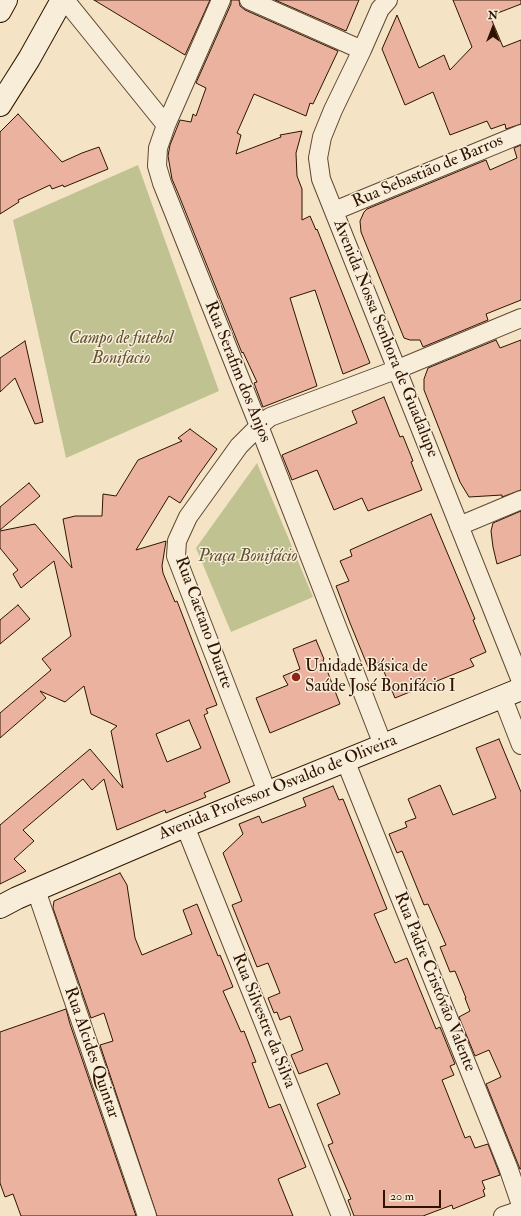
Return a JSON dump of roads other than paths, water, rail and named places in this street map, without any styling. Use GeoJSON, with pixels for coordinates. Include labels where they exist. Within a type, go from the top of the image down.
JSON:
{"type":"FeatureCollection","features":[{"type":"Feature","properties":{"kind":"street"},"geometry":{"type":"LineString","coordinates":[[0,11],[6,0]]}},
{"type":"Feature","properties":{"kind":"street"},"geometry":{"type":"LineString","coordinates":[[0,105],[29,59],[62,0]]}},
{"type":"Feature","properties":{"kind":"street"},"geometry":{"type":"LineString","coordinates":[[65,0],[166,125]]}},
{"type":"Feature","properties":{"kind":"street","name":"Rua Serafim dos Anjos"},"geometry":{"type":"LineString","coordinates":[[221,0],[166,125],[158,148],[157,166],[162,183],[259,426],[382,745]]}},
{"type":"Feature","properties":{"kind":"street"},"geometry":{"type":"LineString","coordinates":[[249,0],[362,50]]}},
{"type":"Feature","properties":{"kind":"street","name":"Avenida Nossa Senhora de Guadalupe"},"geometry":{"type":"LineString","coordinates":[[388,0],[380,8],[322,137],[318,158],[321,179],[398,369],[521,681]]}},
{"type":"Feature","properties":{"kind":"street","name":"Rua Sebastião de Barros"},"geometry":{"type":"LineString","coordinates":[[334,211],[521,134]]}},
{"type":"Feature","properties":{"kind":"street","name":"Rua Caetano Duarte"},"geometry":{"type":"LineString","coordinates":[[267,792],[176,556],[177,541],[188,517],[239,446],[270,417],[398,369],[521,318]]}},
{"type":"Feature","properties":{"kind":"street"},"geometry":{"type":"LineString","coordinates":[[459,526],[521,500]]}},
{"type":"Feature","properties":{"kind":"street"},"geometry":{"type":"LineString","coordinates":[[512,693],[521,745]]}},
{"type":"Feature","properties":{"kind":"street","name":"Avenida Professor Osvaldo de Oliveira"},"geometry":{"type":"LineString","coordinates":[[0,907],[17,898],[185,826],[512,693]]}},
{"type":"Feature","properties":{"kind":"street","name":"Rua Padre Cristóvão Valente"},"geometry":{"type":"LineString","coordinates":[[345,760],[508,1167],[521,1205]]}},
{"type":"Feature","properties":{"kind":"street","name":"Rua Silvestre da Silva"},"geometry":{"type":"LineString","coordinates":[[185,826],[341,1216]]}},
{"type":"Feature","properties":{"kind":"street","name":"Rua Alcides Quintar"},"geometry":{"type":"LineString","coordinates":[[36,890],[147,1216]]}},
{"type":"Feature","properties":{"kind":"street"},"geometry":{"type":"LineString","coordinates":[[503,1216],[521,1210]]}},
{"type":"Feature","properties":{"kind":"place","name":"Unidade Básica de Saúde José Bonifácio I"},"geometry":{"type":"Point","coordinates":[296,677]}},
{"type":"Feature","properties":{"kind":"park label","name":"Campo de futebol Bonifacio"},"geometry":{"type":"Point","coordinates":[121,349]}},
{"type":"Feature","properties":{"kind":"park label","name":"Praça Bonifácio"},"geometry":{"type":"Point","coordinates":[248,557]}}]}
